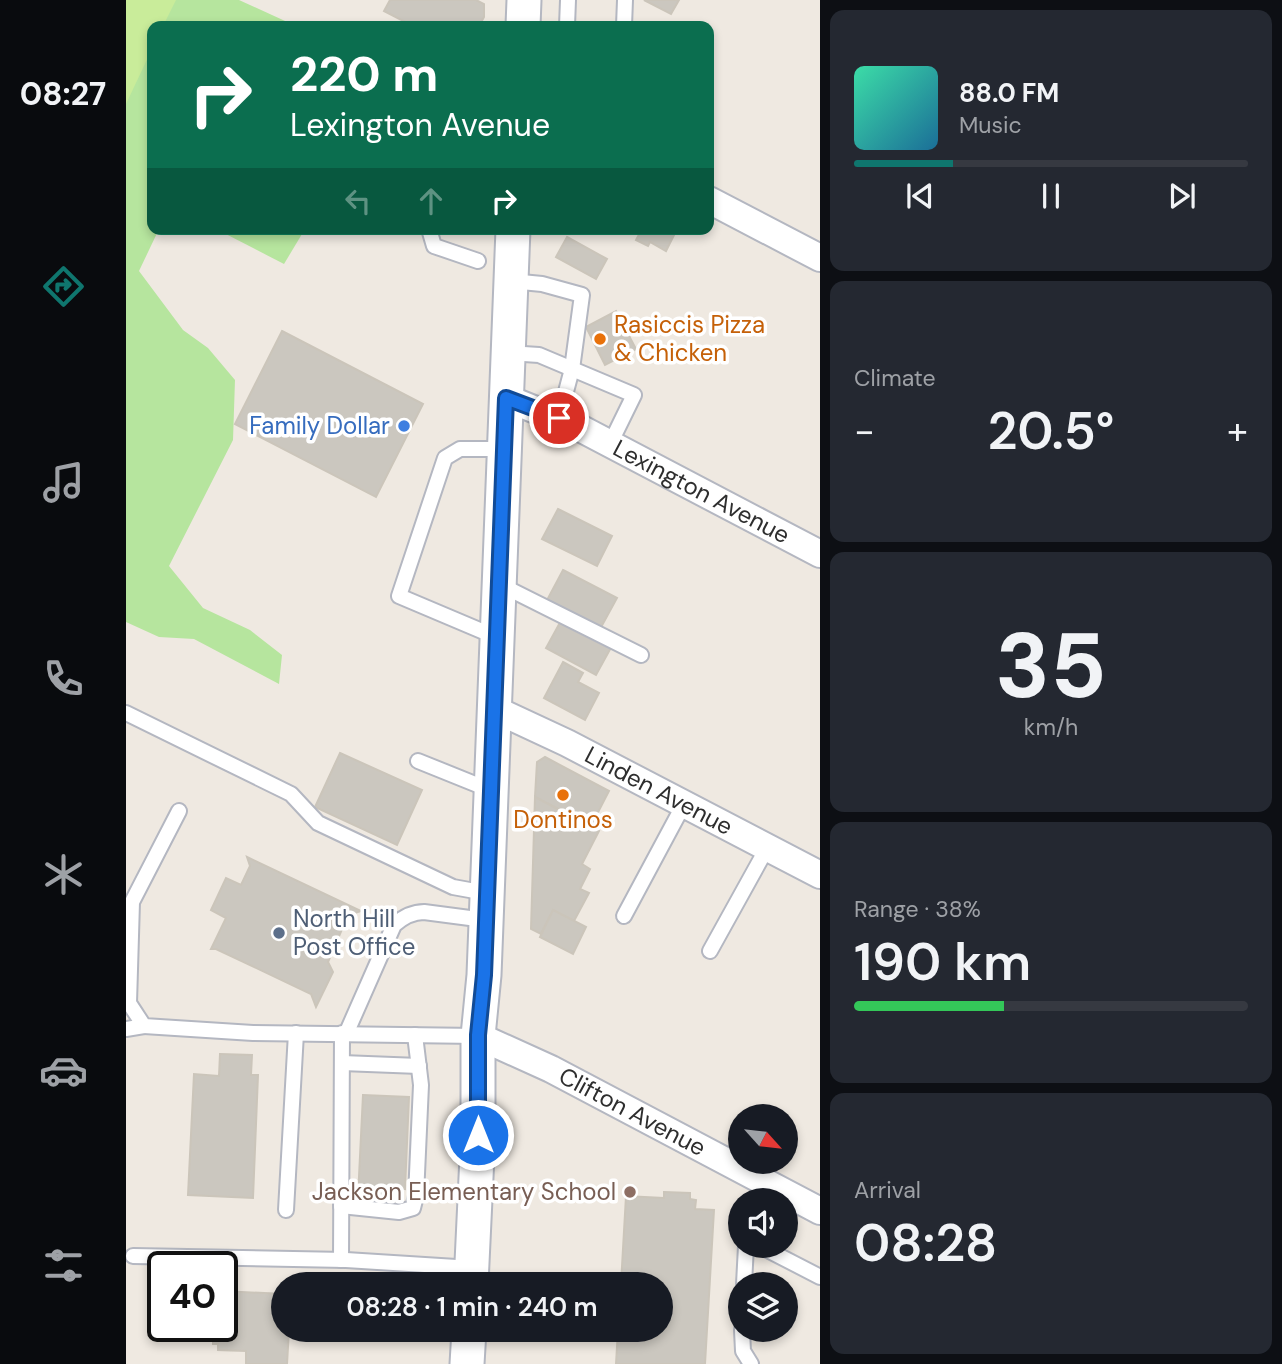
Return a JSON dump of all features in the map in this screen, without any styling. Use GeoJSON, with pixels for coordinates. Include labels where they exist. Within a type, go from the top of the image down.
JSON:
{"type":"FeatureCollection","features":[{"type":"Feature","properties":{"kind":"street"},"geometry":{"type":"LineString","coordinates":[[523,21],[524,0]]}},
{"type":"Feature","properties":{"kind":"street"},"geometry":{"type":"LineString","coordinates":[[714,203],[820,258]]}},
{"type":"Feature","properties":{"kind":"street"},"geometry":{"type":"LineString","coordinates":[[471,1272],[478,1135],[478,1035],[484,975],[513,235]]}},
{"type":"Feature","properties":{"kind":"street","name":"Lexington Avenue"},"geometry":{"type":"LineString","coordinates":[[506,398],[559,418],[820,554]]}},
{"type":"Feature","properties":{"kind":"street","name":"Linden Avenue"},"geometry":{"type":"LineString","coordinates":[[494,709],[567,743],[820,875]]}},
{"type":"Feature","properties":{"kind":"street","name":"Clifton Avenue"},"geometry":{"type":"LineString","coordinates":[[478,1035],[551,1069],[758,1188]]}},
{"type":"Feature","properties":{"kind":"street","name":"Clifton Avenue"},"geometry":{"type":"LineString","coordinates":[[798,1203],[820,1211]]}},
{"type":"Feature","properties":{"kind":"street"},"geometry":{"type":"LineString","coordinates":[[467,1364],[468,1342]]}},
{"type":"Feature","properties":{"kind":"lane"},"geometry":{"type":"LineString","coordinates":[[567,21],[568,0]]}},
{"type":"Feature","properties":{"kind":"lane"},"geometry":{"type":"LineString","coordinates":[[624,21],[625,0]]}},
{"type":"Feature","properties":{"kind":"lane"},"geometry":{"type":"LineString","coordinates":[[431,235],[434,246],[478,261]]}},
{"type":"Feature","properties":{"kind":"lane"},"geometry":{"type":"LineString","coordinates":[[512,281],[542,284],[582,295],[572,369],[559,418]]}},
{"type":"Feature","properties":{"kind":"lane"},"geometry":{"type":"LineString","coordinates":[[508,352],[539,355],[634,396],[610,444]]}},
{"type":"Feature","properties":{"kind":"lane"},"geometry":{"type":"LineString","coordinates":[[497,638],[399,596],[445,458],[460,449],[505,449]]}},
{"type":"Feature","properties":{"kind":"lane"},"geometry":{"type":"LineString","coordinates":[[499,584],[641,655]]}},
{"type":"Feature","properties":{"kind":"lane"},"geometry":{"type":"LineString","coordinates":[[126,713],[291,794],[318,823],[453,887],[485,906]]}},
{"type":"Feature","properties":{"kind":"lane"},"geometry":{"type":"LineString","coordinates":[[418,761],[490,790]]}},
{"type":"Feature","properties":{"kind":"lane"},"geometry":{"type":"LineString","coordinates":[[624,916],[684,804]]}},
{"type":"Feature","properties":{"kind":"lane"},"geometry":{"type":"LineString","coordinates":[[144,1026],[130,1003],[132,902],[179,811]]}},
{"type":"Feature","properties":{"kind":"lane"},"geometry":{"type":"LineString","coordinates":[[710,951],[767,848]]}},
{"type":"Feature","properties":{"kind":"lane"},"geometry":{"type":"LineString","coordinates":[[341,1260],[344,1034],[394,925],[401,919],[424,912],[485,906]]}},
{"type":"Feature","properties":{"kind":"lane"},"geometry":{"type":"LineString","coordinates":[[126,1029],[144,1026],[253,1033],[478,1035]]}},
{"type":"Feature","properties":{"kind":"lane"},"geometry":{"type":"LineString","coordinates":[[285,1210],[296,1033]]}},
{"type":"Feature","properties":{"kind":"lane"},"geometry":{"type":"LineString","coordinates":[[341,1206],[399,1212],[413,1208],[416,1196],[421,1085],[415,1035]]}},
{"type":"Feature","properties":{"kind":"lane"},"geometry":{"type":"LineString","coordinates":[[342,1063],[419,1066]]}},
{"type":"Feature","properties":{"kind":"lane"},"geometry":{"type":"LineString","coordinates":[[133,1256],[341,1260],[438,1272]]}},
{"type":"Feature","properties":{"kind":"lane"},"geometry":{"type":"LineString","coordinates":[[782,1258],[820,1278]]}},
{"type":"Feature","properties":{"kind":"lane"},"geometry":{"type":"LineString","coordinates":[[743,1342],[743,1351],[751,1364]]}},
{"type":"Feature","properties":{"kind":"green space"},"geometry":{"type":"Polygon","coordinates":[[[126,0],[239,0],[285,21],[147,21],[147,235],[156,235],[139,271],[183,330],[208,348],[235,380],[233,440],[169,566],[203,608],[250,630],[282,655],[279,684],[194,639],[159,637],[126,622],[126,0]]]}},
{"type":"Feature","properties":{"kind":"green space"},"geometry":{"type":"Polygon","coordinates":[[[126,0],[176,0],[166,21],[147,21],[147,60],[126,104],[126,0]]]}},
{"type":"Feature","properties":{"kind":"green space"},"geometry":{"type":"Polygon","coordinates":[[[228,235],[301,235],[284,264],[228,235]]]}},
{"type":"Feature","properties":{"kind":"building"},"geometry":{"type":"Polygon","coordinates":[[[390,0],[476,0],[484,4],[482,21],[403,21],[384,11],[390,0]]]}},
{"type":"Feature","properties":{"kind":"building"},"geometry":{"type":"Polygon","coordinates":[[[644,0],[679,0],[671,14],[644,0]]]}},
{"type":"Feature","properties":{"kind":"building"},"geometry":{"type":"Polygon","coordinates":[[[639,235],[674,235],[666,251],[650,242],[648,246],[636,240],[639,235]]]}},
{"type":"Feature","properties":{"kind":"building"},"geometry":{"type":"Polygon","coordinates":[[[567,237],[607,259],[596,279],[556,257],[567,237]]]}},
{"type":"Feature","properties":{"kind":"building"},"geometry":{"type":"Polygon","coordinates":[[[616,311],[636,349],[605,365],[586,327],[616,311]]]}},
{"type":"Feature","properties":{"kind":"building"},"geometry":{"type":"Polygon","coordinates":[[[282,331],[423,404],[376,497],[235,424],[282,331]]]}},
{"type":"Feature","properties":{"kind":"building"},"geometry":{"type":"Polygon","coordinates":[[[558,509],[612,536],[597,566],[542,539],[558,509]]]}},
{"type":"Feature","properties":{"kind":"building"},"geometry":{"type":"Polygon","coordinates":[[[563,570],[617,598],[599,631],[546,602],[563,570]]]}},
{"type":"Feature","properties":{"kind":"building"},"geometry":{"type":"Polygon","coordinates":[[[563,617],[613,644],[596,675],[546,648],[563,617]]]}},
{"type":"Feature","properties":{"kind":"building"},"geometry":{"type":"Polygon","coordinates":[[[563,662],[583,673],[578,682],[599,693],[585,720],[544,698],[563,662]]]}},
{"type":"Feature","properties":{"kind":"building"},"geometry":{"type":"Polygon","coordinates":[[[340,753],[422,790],[397,845],[315,807],[340,753]]]}},
{"type":"Feature","properties":{"kind":"building"},"geometry":{"type":"Polygon","coordinates":[[[545,757],[609,791],[591,826],[535,797],[537,762],[545,757]]]}},
{"type":"Feature","properties":{"kind":"building"},"geometry":{"type":"Polygon","coordinates":[[[535,797],[599,831],[582,864],[590,869],[580,889],[589,893],[574,921],[553,910],[541,934],[531,929],[535,797]]]}},
{"type":"Feature","properties":{"kind":"building","name":"North Hill Post Office"},"geometry":{"type":"Polygon","coordinates":[[[247,857],[361,911],[348,915],[328,962],[333,972],[316,1007],[311,994],[211,949],[226,918],[211,910],[226,878],[241,885],[250,866],[247,857]]]}},
{"type":"Feature","properties":{"kind":"building"},"geometry":{"type":"Polygon","coordinates":[[[553,910],[586,927],[573,954],[540,937],[553,910]]]}},
{"type":"Feature","properties":{"kind":"building"},"geometry":{"type":"Polygon","coordinates":[[[220,1054],[252,1055],[251,1075],[258,1075],[253,1198],[188,1195],[194,1074],[219,1076],[220,1054]]]}},
{"type":"Feature","properties":{"kind":"building"},"geometry":{"type":"Polygon","coordinates":[[[363,1095],[409,1097],[405,1189],[399,1188],[399,1199],[358,1197],[363,1095]]]}},
{"type":"Feature","properties":{"kind":"building","name":"Jackson Elementary School"},"geometry":{"type":"Polygon","coordinates":[[[664,1192],[690,1193],[690,1199],[696,1200],[695,1209],[714,1210],[705,1364],[616,1364],[617,1342],[673,1342],[673,1272],[622,1272],[626,1196],[664,1198],[664,1192]]]}},
{"type":"Feature","properties":{"kind":"building"},"geometry":{"type":"Polygon","coordinates":[[[238,1292],[271,1293],[271,1342],[288,1342],[287,1364],[246,1364],[246,1351],[218,1350],[218,1344],[213,1344],[238,1342],[238,1292]]]}},
{"type":"Feature","properties":{"kind":"place","name":"Rasiccis Pizza & Chicken"},"geometry":{"type":"Point","coordinates":[600,339]}},
{"type":"Feature","properties":{"kind":"place","name":"Family Dollar"},"geometry":{"type":"Point","coordinates":[404,426]}},
{"type":"Feature","properties":{"kind":"place","name":"Dontinos"},"geometry":{"type":"Point","coordinates":[563,795]}},
{"type":"Feature","properties":{"kind":"place","name":"North Hill Post Office"},"geometry":{"type":"Point","coordinates":[279,933]}},
{"type":"Feature","properties":{"kind":"place","name":"Jackson Elementary School"},"geometry":{"type":"Point","coordinates":[630,1192]}},
{"type":"Feature","properties":{"kind":"route"},"geometry":{"type":"LineString","coordinates":[[478,1135],[478,1035],[484,975],[506,398],[559,418]]}}]}
